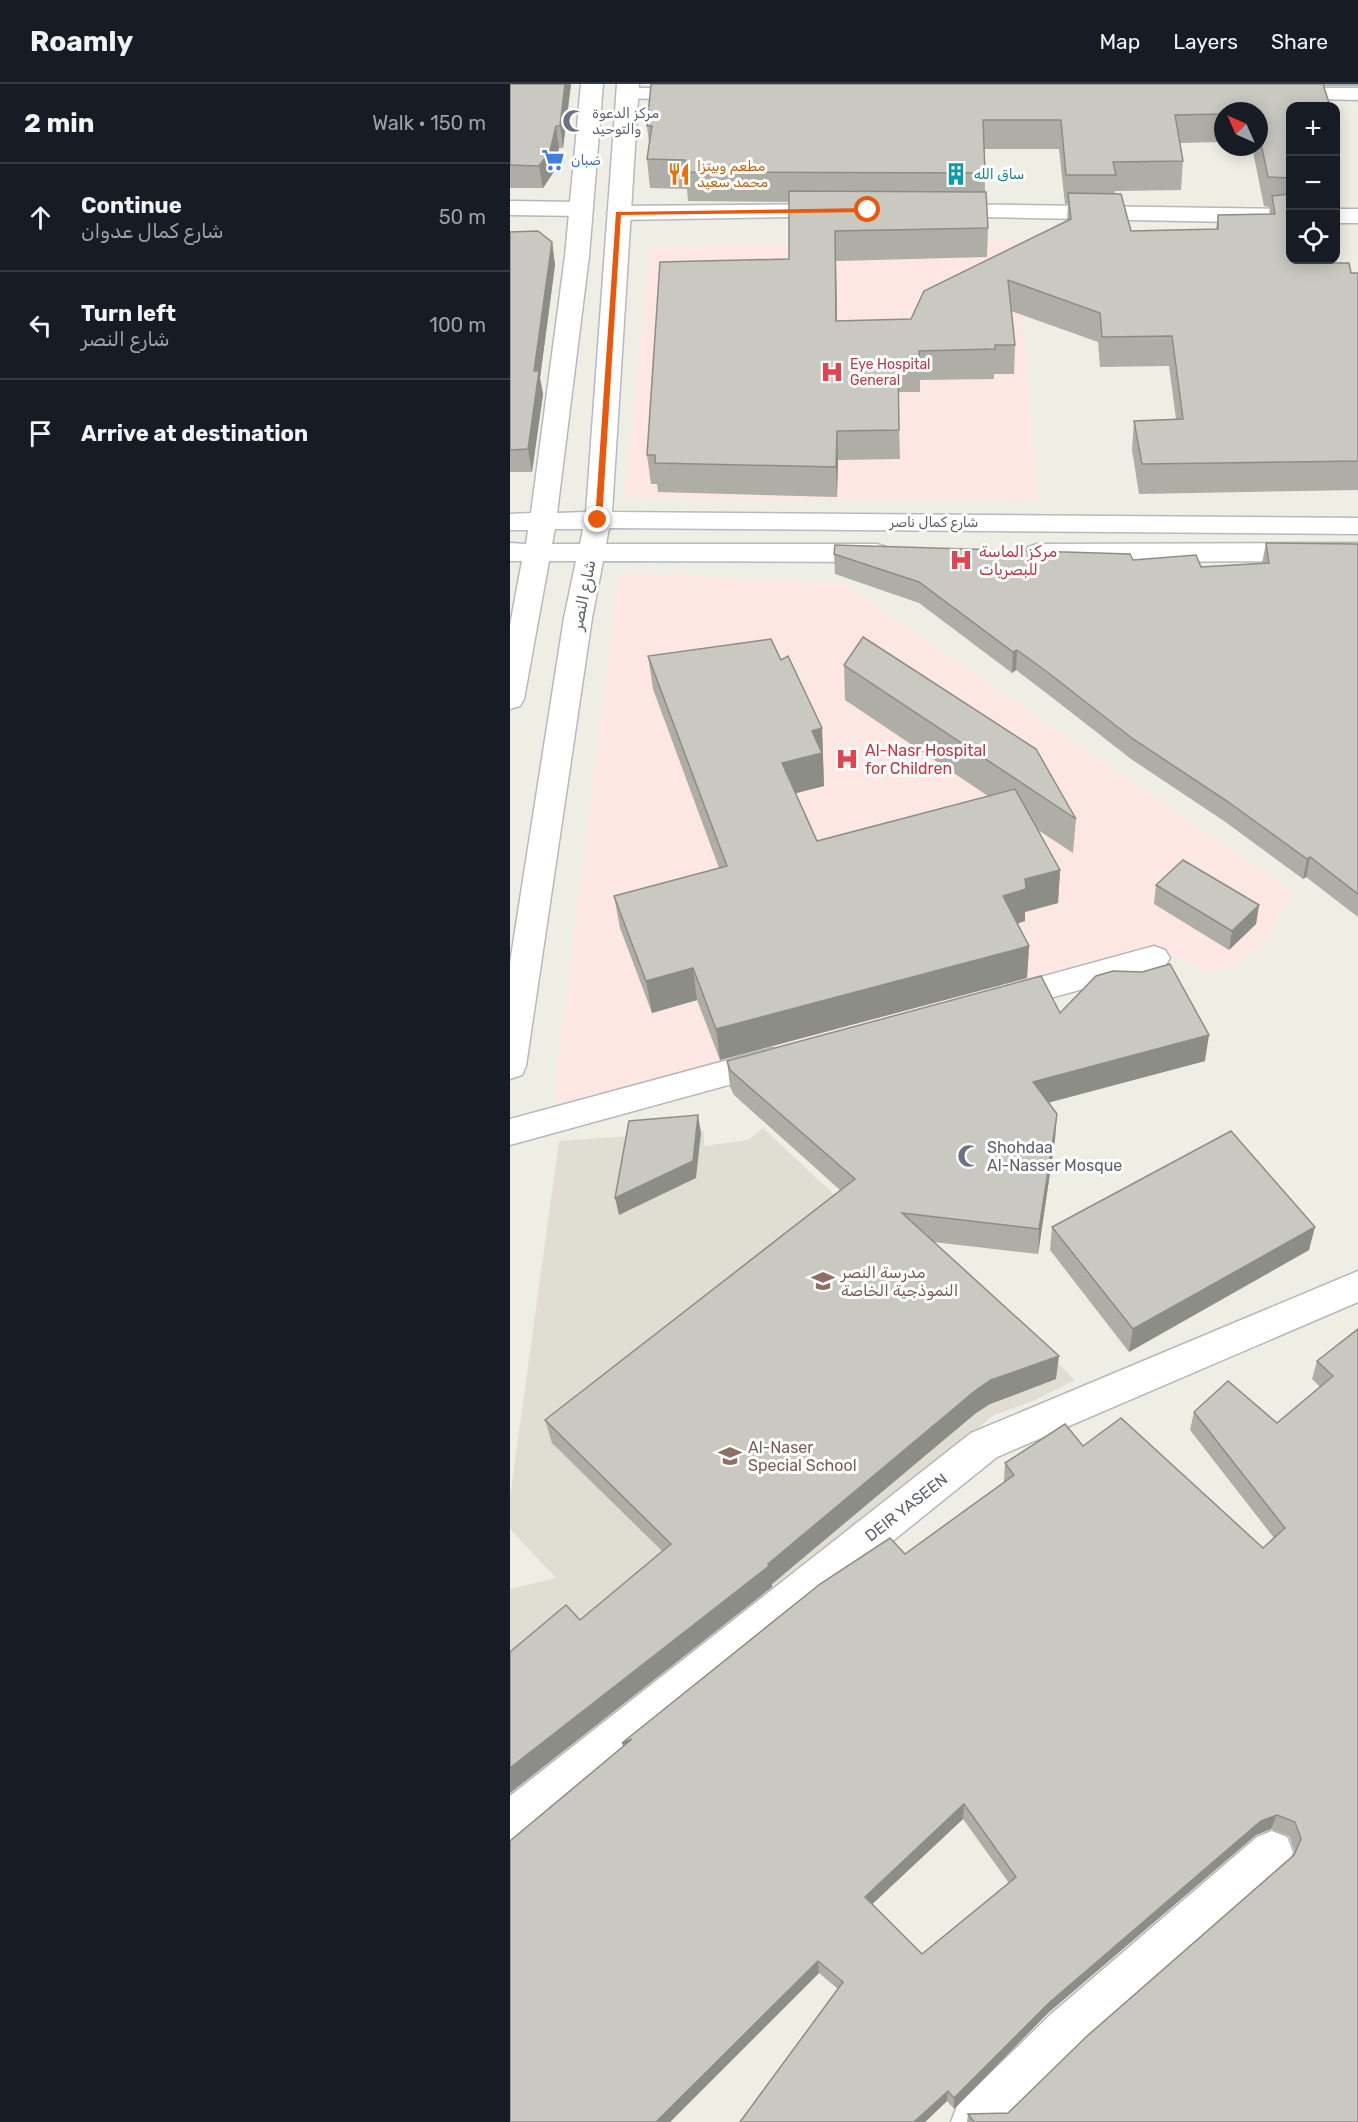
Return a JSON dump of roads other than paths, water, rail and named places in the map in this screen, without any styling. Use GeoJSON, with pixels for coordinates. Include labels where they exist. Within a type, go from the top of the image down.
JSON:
{"type":"FeatureCollection","features":[{"type":"Feature","properties":{"kind":"main road"},"geometry":{"type":"LineString","coordinates":[[510,699],[543,521],[582,209],[592,84]]}},
{"type":"Feature","properties":{"kind":"main road"},"geometry":{"type":"LineString","coordinates":[[628,89],[711,94]]}},
{"type":"Feature","properties":{"kind":"main road","name":"شارع النصر"},"geometry":{"type":"LineString","coordinates":[[510,1066],[573,654],[598,520],[628,89]]}},
{"type":"Feature","properties":{"kind":"main road"},"geometry":{"type":"LineString","coordinates":[[1257,94],[1358,94]]}},
{"type":"Feature","properties":{"kind":"main road"},"geometry":{"type":"LineString","coordinates":[[510,208],[582,209]]}},
{"type":"Feature","properties":{"kind":"main road"},"geometry":{"type":"LineString","coordinates":[[618,213],[856,210]]}},
{"type":"Feature","properties":{"kind":"main road"},"geometry":{"type":"LineString","coordinates":[[915,211],[1286,216]]}},
{"type":"Feature","properties":{"kind":"main road"},"geometry":{"type":"LineString","coordinates":[[1340,216],[1358,216]]}},
{"type":"Feature","properties":{"kind":"main road","name":"شارع كمال ناصر"},"geometry":{"type":"LineString","coordinates":[[510,522],[598,520],[1358,526]]}},
{"type":"Feature","properties":{"kind":"main road","name":"شارع كمال ناصر"},"geometry":{"type":"LineString","coordinates":[[510,552],[903,553]]}},
{"type":"Feature","properties":{"kind":"main road"},"geometry":{"type":"LineString","coordinates":[[1011,553],[1358,552]]}},
{"type":"Feature","properties":{"kind":"main road"},"geometry":{"type":"LineString","coordinates":[[981,1005],[1154,958]]}},
{"type":"Feature","properties":{"kind":"main road"},"geometry":{"type":"LineString","coordinates":[[510,1132],[797,1055]]}},
{"type":"Feature","properties":{"kind":"main road","name":"DEIR YASEEN"},"geometry":{"type":"LineString","coordinates":[[510,1822],[984,1445],[1358,1286]]}},
{"type":"Feature","properties":{"kind":"main road"},"geometry":{"type":"LineString","coordinates":[[973,2122],[1066,2031],[1272,1852]]}},
{"type":"Feature","properties":{"kind":"place","name":"مركز الدعوة والتوحيد"},"geometry":{"type":"Point","coordinates":[574,121]}},
{"type":"Feature","properties":{"kind":"place","name":"ضبان"},"geometry":{"type":"Point","coordinates":[553,160]}},
{"type":"Feature","properties":{"kind":"place","name":"مطعم وبيتزا محمد سعيد"},"geometry":{"type":"Point","coordinates":[679,174]}},
{"type":"Feature","properties":{"kind":"place","name":"ساق الله"},"geometry":{"type":"Point","coordinates":[956,174]}},
{"type":"Feature","properties":{"kind":"place","name":"Eye Hospital General"},"geometry":{"type":"Point","coordinates":[832,372]}},
{"type":"Feature","properties":{"kind":"place","name":"مركز الماسة للبصريات"},"geometry":{"type":"Point","coordinates":[961,560]}},
{"type":"Feature","properties":{"kind":"place","name":"Al-Nasr Hospital for Children"},"geometry":{"type":"Point","coordinates":[847,759]}},
{"type":"Feature","properties":{"kind":"place","name":"Shohdaa Al-Nasser Mosque"},"geometry":{"type":"Point","coordinates":[969,1156]}},
{"type":"Feature","properties":{"kind":"place","name":"مدرسة النصر النموذجية الخاصة"},"geometry":{"type":"Point","coordinates":[823,1281]}},
{"type":"Feature","properties":{"kind":"place","name":"Al-Naser Special School"},"geometry":{"type":"Point","coordinates":[730,1456]}}]}
